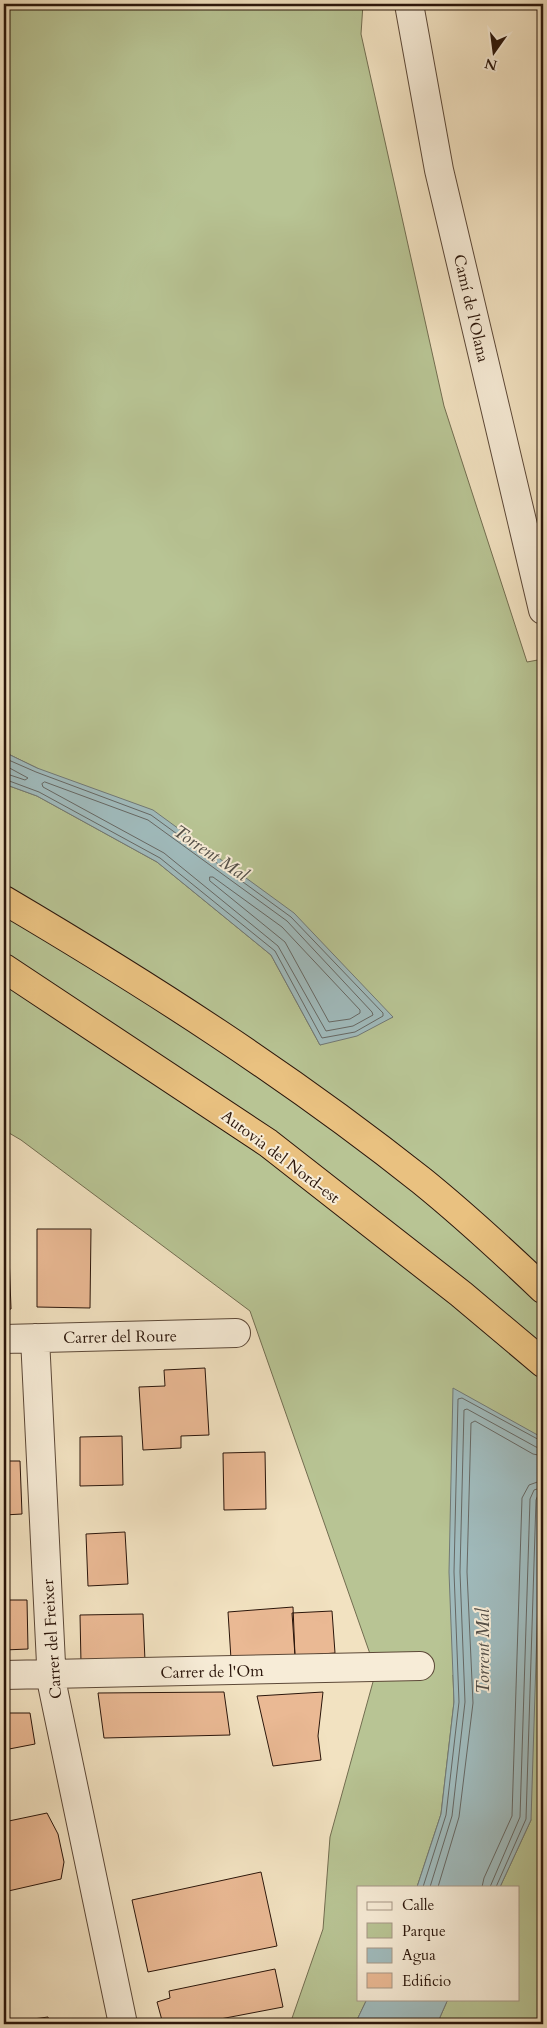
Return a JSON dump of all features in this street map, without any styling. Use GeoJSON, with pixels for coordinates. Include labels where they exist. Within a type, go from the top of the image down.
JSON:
{"type":"FeatureCollection","features":[{"type":"Feature","properties":{"kind":"highway"},"geometry":{"type":"LineString","coordinates":[[4,900],[118,968],[338,1117],[423,1182],[543,1289]]}},
{"type":"Feature","properties":{"kind":"highway","name":"Autovia del Nord-est"},"geometry":{"type":"LineString","coordinates":[[4,968],[268,1143],[461,1294],[543,1363]]}},
{"type":"Feature","properties":{"kind":"street","name":"Camí de l'Olana"},"geometry":{"type":"LineString","coordinates":[[408,4],[439,170],[543,610]]}},
{"type":"Feature","properties":{"kind":"street","name":"Carrer del Roure"},"geometry":{"type":"LineString","coordinates":[[4,1339],[236,1333]]}},
{"type":"Feature","properties":{"kind":"street","name":"Carrer del Freixer"},"geometry":{"type":"LineString","coordinates":[[35,1338],[51,1676],[123,2024]]}},
{"type":"Feature","properties":{"kind":"street","name":"Carrer de l'Om"},"geometry":{"type":"LineString","coordinates":[[4,1675],[51,1676],[420,1666]]}},
{"type":"Feature","properties":{"kind":"green space"},"geometry":{"type":"Polygon","coordinates":[[[4,4],[363,4],[361,34],[444,406],[527,662],[543,659],[543,2024],[437,2024],[448,2000],[520,2000],[520,1886],[500,1886],[531,1820],[453,1675],[454,1702],[441,1814],[417,1886],[357,1886],[357,2000],[367,2000],[355,2024],[290,2024],[323,1929],[330,1837],[376,1671],[250,1311],[21,1140],[4,1130],[4,784],[37,796],[157,862],[271,955],[320,1045],[393,1017],[37,768],[4,752],[4,4]]]}},
{"type":"Feature","properties":{"kind":"water","name":"Torrent Mal"},"geometry":{"type":"Polygon","coordinates":[[[4,752],[37,768],[153,810],[294,913],[393,1017],[357,1036],[320,1045],[271,955],[157,862],[37,796],[4,784],[4,752]]]}},
{"type":"Feature","properties":{"kind":"water","name":"Torrent Mal"},"geometry":{"type":"Polygon","coordinates":[[[453,1388],[543,1438],[531,1820],[500,1886],[417,1886],[441,1814],[454,1702],[449,1572],[453,1388]]]}},
{"type":"Feature","properties":{"kind":"water"},"geometry":{"type":"Polygon","coordinates":[[[367,2000],[448,2000],[437,2024],[355,2024],[367,2000]]]}},
{"type":"Feature","properties":{"kind":"building"},"geometry":{"type":"Polygon","coordinates":[[[37,1229],[91,1229],[90,1308],[37,1307],[37,1229]]]}},
{"type":"Feature","properties":{"kind":"building"},"geometry":{"type":"Polygon","coordinates":[[[4,1254],[9,1254],[11,1309],[4,1310],[4,1254]]]}},
{"type":"Feature","properties":{"kind":"building"},"geometry":{"type":"Polygon","coordinates":[[[205,1368],[209,1435],[181,1436],[181,1448],[143,1450],[139,1387],[165,1386],[164,1370],[205,1368]]]}},
{"type":"Feature","properties":{"kind":"building"},"geometry":{"type":"Polygon","coordinates":[[[122,1436],[123,1485],[80,1486],[80,1437],[122,1436]]]}},
{"type":"Feature","properties":{"kind":"building"},"geometry":{"type":"Polygon","coordinates":[[[265,1452],[266,1509],[224,1510],[223,1453],[265,1452]]]}},
{"type":"Feature","properties":{"kind":"building"},"geometry":{"type":"Polygon","coordinates":[[[4,1461],[20,1461],[22,1514],[4,1515],[4,1461]]]}},
{"type":"Feature","properties":{"kind":"building"},"geometry":{"type":"Polygon","coordinates":[[[125,1532],[128,1584],[88,1586],[86,1534],[125,1532]]]}},
{"type":"Feature","properties":{"kind":"building"},"geometry":{"type":"Polygon","coordinates":[[[4,1600],[27,1600],[28,1649],[4,1650],[4,1600]]]}},
{"type":"Feature","properties":{"kind":"building"},"geometry":{"type":"Polygon","coordinates":[[[293,1607],[295,1656],[231,1659],[228,1612],[293,1607]]]}},
{"type":"Feature","properties":{"kind":"building"},"geometry":{"type":"Polygon","coordinates":[[[332,1611],[335,1653],[295,1656],[292,1613],[332,1611]]]}},
{"type":"Feature","properties":{"kind":"building"},"geometry":{"type":"Polygon","coordinates":[[[143,1614],[145,1661],[81,1663],[80,1615],[143,1614]]]}},
{"type":"Feature","properties":{"kind":"building"},"geometry":{"type":"Polygon","coordinates":[[[224,1692],[230,1735],[104,1738],[98,1693],[224,1692]]]}},
{"type":"Feature","properties":{"kind":"building"},"geometry":{"type":"Polygon","coordinates":[[[323,1692],[318,1736],[321,1760],[273,1766],[257,1696],[323,1692]]]}},
{"type":"Feature","properties":{"kind":"building"},"geometry":{"type":"Polygon","coordinates":[[[4,1713],[30,1713],[35,1744],[4,1750],[4,1713]]]}},
{"type":"Feature","properties":{"kind":"building"},"geometry":{"type":"Polygon","coordinates":[[[47,1813],[58,1834],[64,1862],[61,1879],[4,1892],[4,1822],[47,1813]]]}},
{"type":"Feature","properties":{"kind":"building"},"geometry":{"type":"Polygon","coordinates":[[[261,1872],[277,1946],[148,1972],[132,1900],[261,1872]]]}},
{"type":"Feature","properties":{"kind":"building"},"geometry":{"type":"Polygon","coordinates":[[[275,1969],[283,2007],[215,2020],[216,2024],[163,2024],[157,2002],[170,1998],[169,1991],[275,1969]]]}},
{"type":"Feature","properties":{"kind":"building"},"geometry":{"type":"Polygon","coordinates":[[[48,2017],[50,2024],[4,2024],[4,2023],[48,2017]]]}}]}
